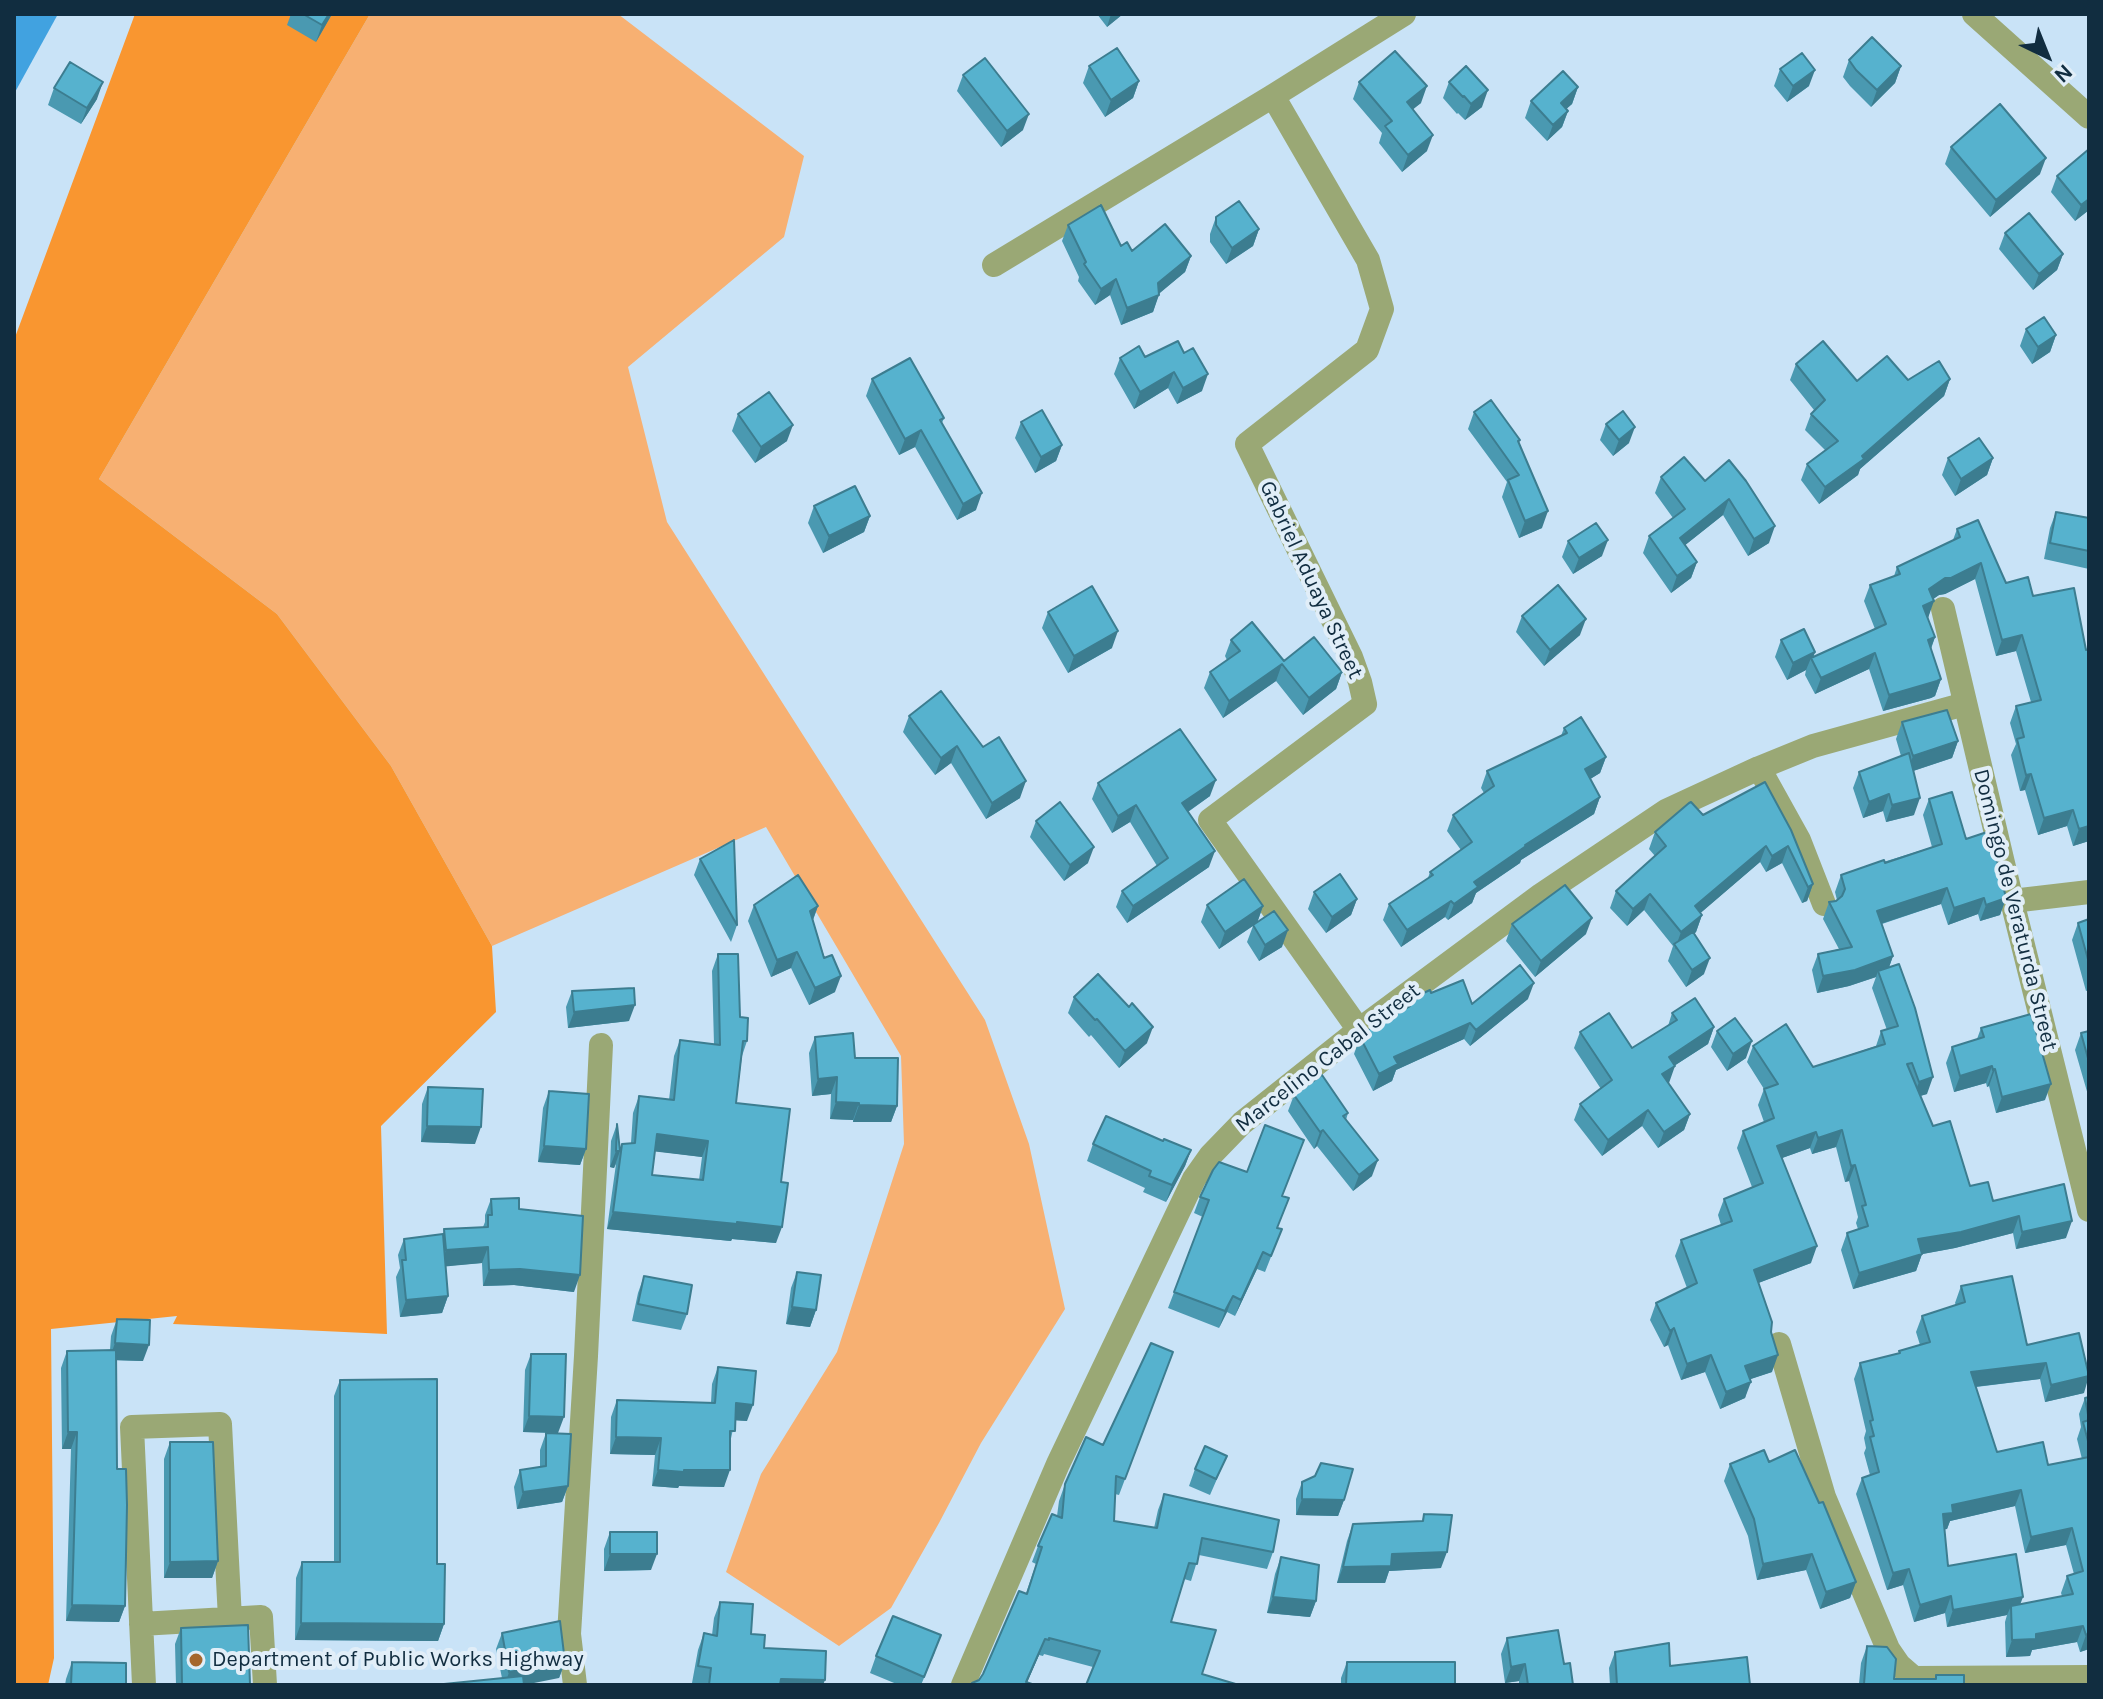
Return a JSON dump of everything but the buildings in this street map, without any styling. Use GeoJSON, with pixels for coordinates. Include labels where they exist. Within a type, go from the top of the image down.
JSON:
{"type":"FeatureCollection","features":[{"type":"Feature","properties":{"kind":"street"},"geometry":{"type":"LineString","coordinates":[[994,265],[1404,14]]}},
{"type":"Feature","properties":{"kind":"street"},"geometry":{"type":"LineString","coordinates":[[1986,17],[2086,110]]}},
{"type":"Feature","properties":{"kind":"street","name":"Gabriel Aduaya Street"},"geometry":{"type":"LineString","coordinates":[[1273,96],[1368,260],[1382,309],[1367,350],[1247,444],[1351,657],[1365,704],[1210,820],[1359,1030]]}},
{"type":"Feature","properties":{"kind":"street","name":"Domingo de Veraturda Street"},"geometry":{"type":"LineString","coordinates":[[1943,609],[2089,1210]]}},
{"type":"Feature","properties":{"kind":"street","name":"Marcelino Cabal Street"},"geometry":{"type":"LineString","coordinates":[[963,1685],[1058,1464],[1194,1179],[1211,1155],[1242,1123],[1359,1030],[1541,895],[1666,811],[1813,746],[1965,704]]}},
{"type":"Feature","properties":{"kind":"street"},"geometry":{"type":"LineString","coordinates":[[1759,768],[1799,840],[1824,904]]}},
{"type":"Feature","properties":{"kind":"street"},"geometry":{"type":"LineString","coordinates":[[2012,901],[2089,892]]}},
{"type":"Feature","properties":{"kind":"street"},"geometry":{"type":"LineString","coordinates":[[575,1685],[569,1634],[601,1045]]}},
{"type":"Feature","properties":{"kind":"street"},"geometry":{"type":"LineString","coordinates":[[1779,1344],[1824,1497],[1888,1649],[1899,1665],[1914,1678],[2089,1677]]}},
{"type":"Feature","properties":{"kind":"street"},"geometry":{"type":"LineString","coordinates":[[144,1685],[132,1427],[220,1424],[230,1619]]}},
{"type":"Feature","properties":{"kind":"street"},"geometry":{"type":"LineString","coordinates":[[141,1624],[261,1617],[265,1685]]}},
{"type":"Feature","properties":{"kind":"shaded area"},"geometry":{"type":"Polygon","coordinates":[[[135,14],[370,14],[99,479],[277,614],[391,766],[492,946],[496,1012],[381,1126],[387,1334],[173,1324],[177,1316],[51,1329],[54,1658],[48,1685],[14,1685],[14,340],[135,14]]]}},
{"type":"Feature","properties":{"kind":"shaded area"},"geometry":{"type":"Polygon","coordinates":[[[370,14],[618,14],[804,156],[784,237],[628,367],[667,522],[985,1020],[1029,1144],[1065,1309],[981,1443],[891,1608],[839,1646],[726,1572],[761,1474],[837,1352],[904,1144],[901,1056],[766,827],[492,946],[391,766],[277,614],[99,479],[370,14]]]}},
{"type":"Feature","properties":{"kind":"water"},"geometry":{"type":"Polygon","coordinates":[[[14,14],[58,14],[14,94],[14,14]]]}},
{"type":"Feature","properties":{"kind":"place","name":"Department of Public Works Highway"},"geometry":{"type":"Point","coordinates":[196,1660]}}]}
